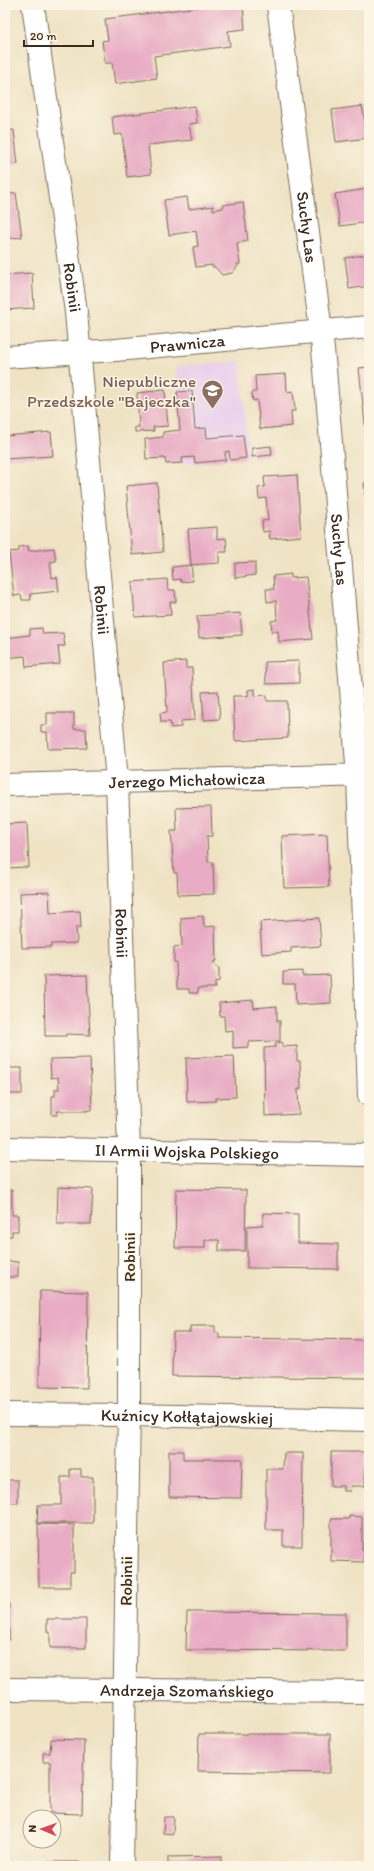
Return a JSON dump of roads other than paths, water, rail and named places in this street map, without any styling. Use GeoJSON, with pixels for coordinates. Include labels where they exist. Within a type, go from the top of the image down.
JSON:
{"type":"FeatureCollection","features":[{"type":"Feature","properties":{"kind":"street","name":"Robinii"},"geometry":{"type":"LineString","coordinates":[[33,5],[76,312],[117,781],[129,1150],[128,1415],[122,1866]]}},
{"type":"Feature","properties":{"kind":"street","name":"Suchy Las"},"geometry":{"type":"LineString","coordinates":[[278,5],[321,331],[364,776],[369,1096]]}},
{"type":"Feature","properties":{"kind":"street","name":"Prawnicza"},"geometry":{"type":"LineString","coordinates":[[5,357],[369,327]]}},
{"type":"Feature","properties":{"kind":"street","name":"Jerzego Michałowicza"},"geometry":{"type":"LineString","coordinates":[[5,785],[364,776]]}},
{"type":"Feature","properties":{"kind":"street","name":"II Armii Wojska Polskiego"},"geometry":{"type":"LineString","coordinates":[[5,1148],[369,1155]]}},
{"type":"Feature","properties":{"kind":"street","name":"Kuźnicy Kołłątajowskiej"},"geometry":{"type":"LineString","coordinates":[[5,1414],[369,1420]]}},
{"type":"Feature","properties":{"kind":"street","name":"Andrzeja Szomańskiego"},"geometry":{"type":"LineString","coordinates":[[5,1689],[369,1692]]}},
{"type":"Feature","properties":{"kind":"place","name":"Niepubliczne Przedszkole \"Bajeczka\""},"geometry":{"type":"Point","coordinates":[212,410]}}]}
